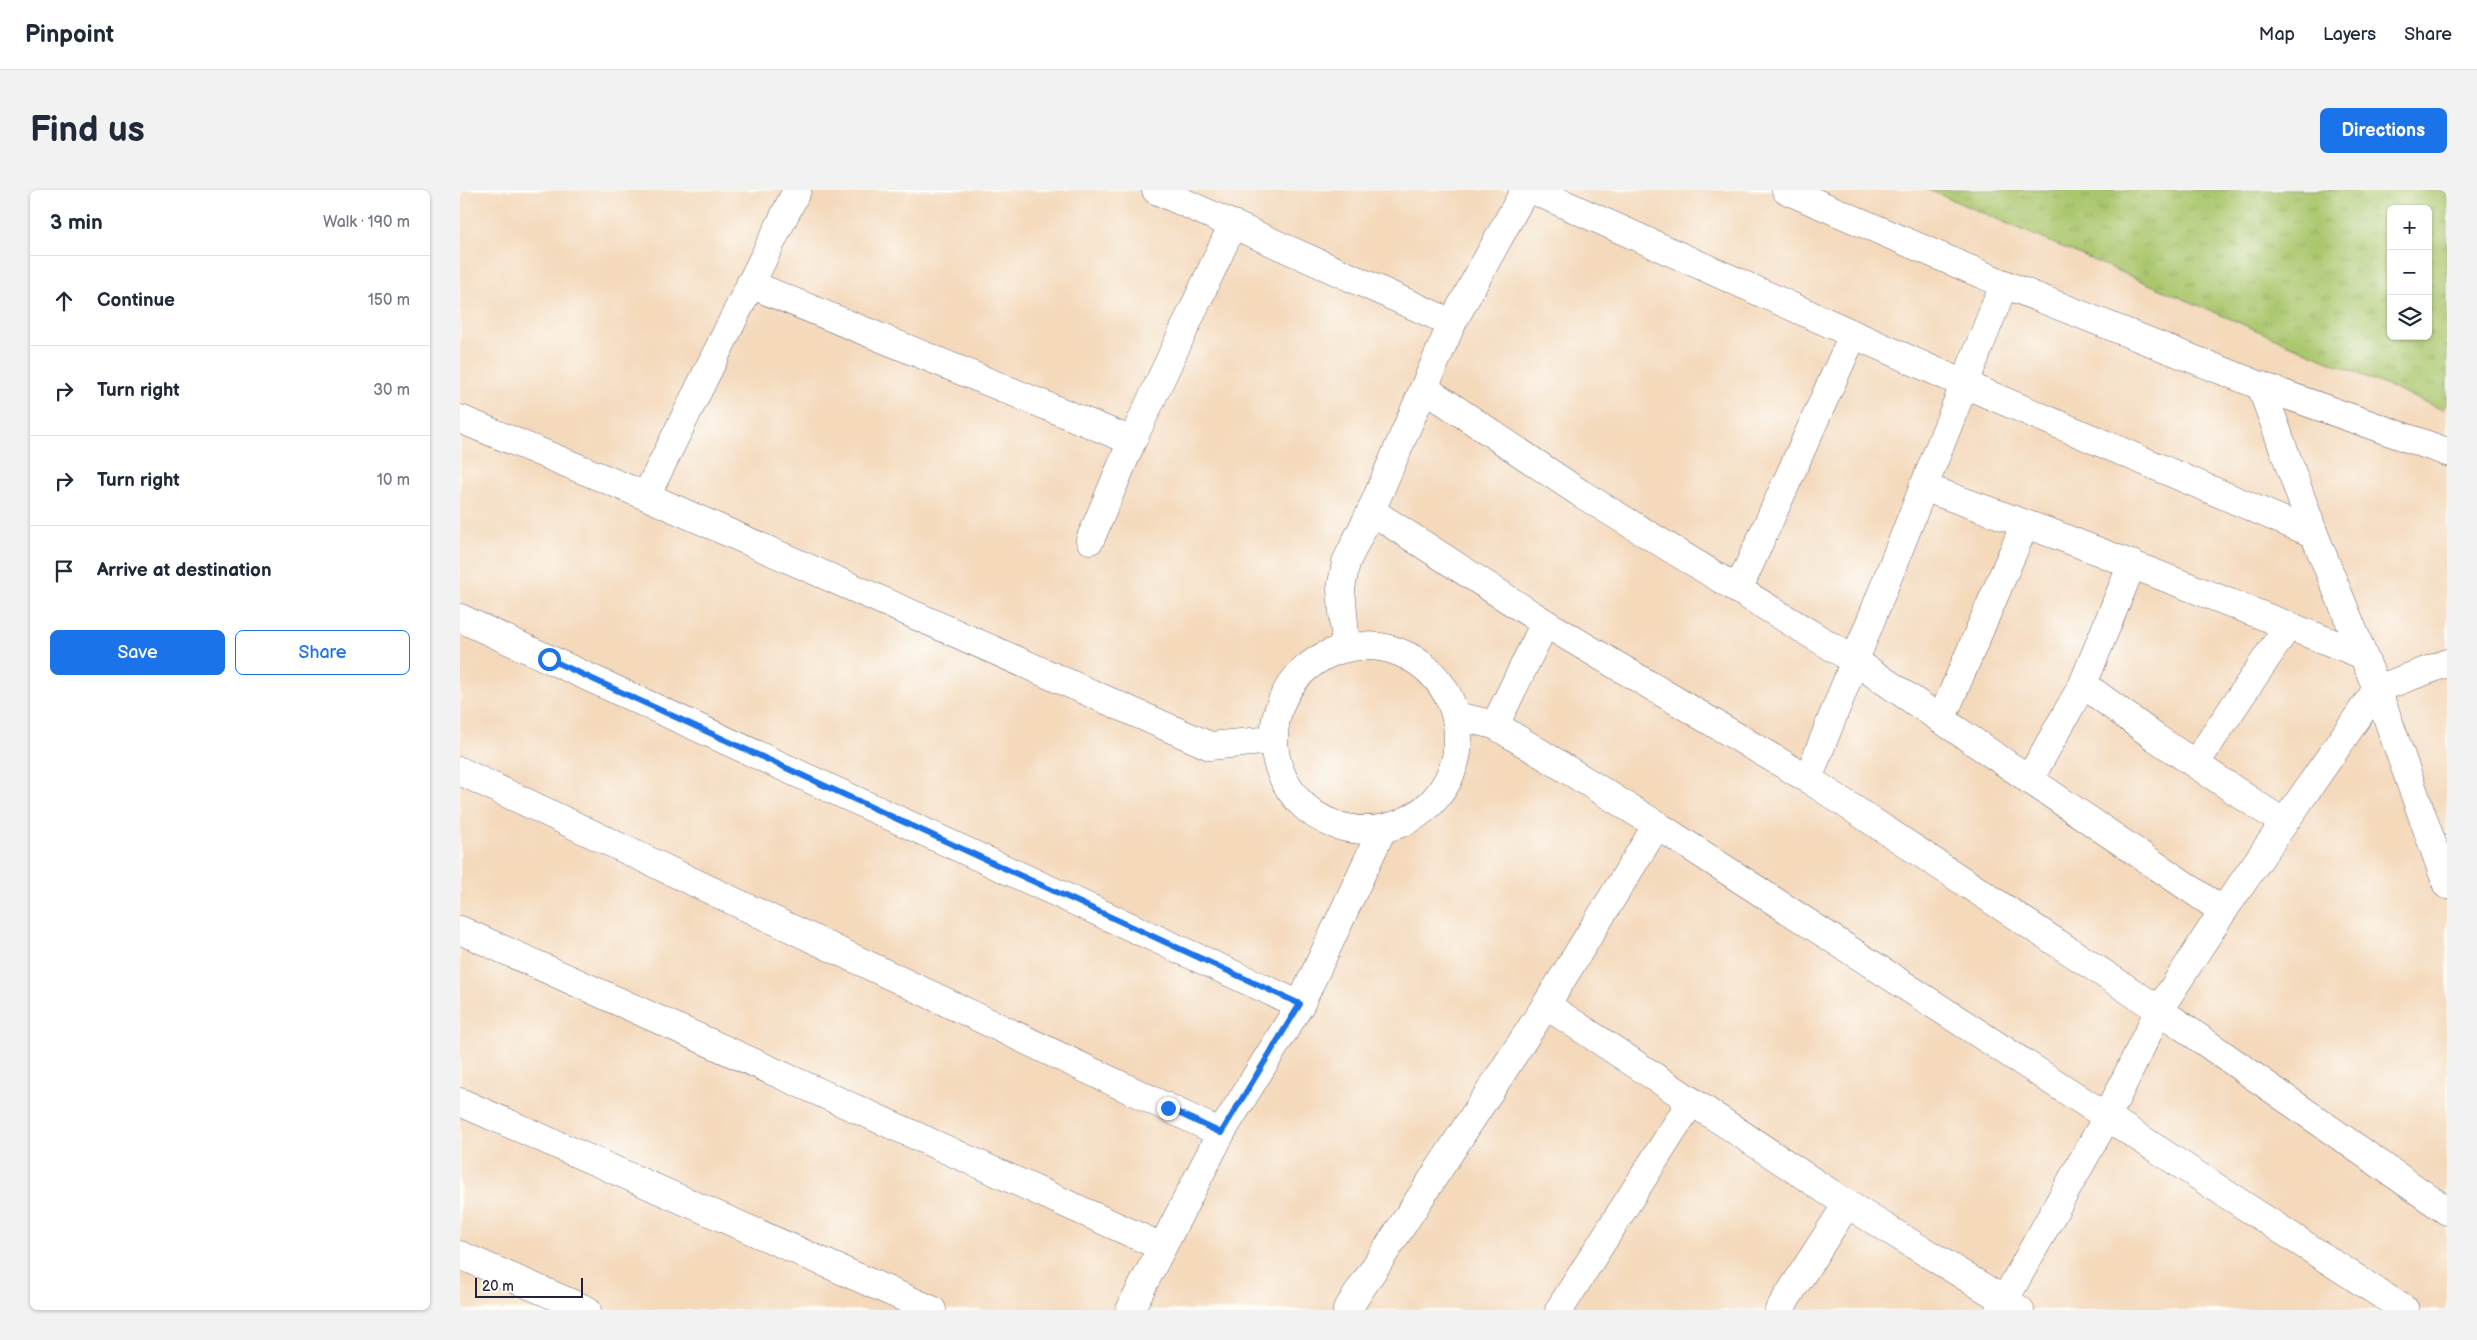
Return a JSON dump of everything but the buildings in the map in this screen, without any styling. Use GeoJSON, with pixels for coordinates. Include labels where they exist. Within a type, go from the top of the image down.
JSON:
{"type":"FeatureCollection","features":[{"type":"Feature","properties":{"kind":"street"},"geometry":{"type":"LineString","coordinates":[[646,496],[798,190]]}},
{"type":"Feature","properties":{"kind":"street"},"geometry":{"type":"LineString","coordinates":[[1156,190],[1452,323]]}},
{"type":"Feature","properties":{"kind":"street"},"geometry":{"type":"LineString","coordinates":[[1346,647],[1341,589],[1346,562],[1371,511],[1452,323],[1525,190]]}},
{"type":"Feature","properties":{"kind":"street"},"geometry":{"type":"LineString","coordinates":[[1533,190],[1964,384],[2314,534]]}},
{"type":"Feature","properties":{"kind":"street"},"geometry":{"type":"LineString","coordinates":[[1786,190],[2004,284],[2260,386],[2447,452]]}},
{"type":"Feature","properties":{"kind":"street"},"geometry":{"type":"LineString","coordinates":[[1090,540],[1132,441],[1233,224]]}},
{"type":"Feature","properties":{"kind":"street"},"geometry":{"type":"LineString","coordinates":[[750,284],[1132,441]]}},
{"type":"Feature","properties":{"kind":"street"},"geometry":{"type":"LineString","coordinates":[[1808,779],[2004,284]]}},
{"type":"Feature","properties":{"kind":"street"},"geometry":{"type":"LineString","coordinates":[[1738,590],[1853,335]]}},
{"type":"Feature","properties":{"kind":"street"},"geometry":{"type":"LineString","coordinates":[[2260,386],[2314,534],[2377,689],[2447,885]]}},
{"type":"Feature","properties":{"kind":"street"},"geometry":{"type":"LineString","coordinates":[[1424,388],[1580,493],[1855,662],[2223,911]]}},
{"type":"Feature","properties":{"kind":"street"},"geometry":{"type":"LineString","coordinates":[[460,419],[646,496],[1210,746],[1273,740]]}},
{"type":"Feature","properties":{"kind":"street"},"geometry":{"type":"LineString","coordinates":[[1923,487],[2132,564],[2363,655]]}},
{"type":"Feature","properties":{"kind":"street"},"geometry":{"type":"LineString","coordinates":[[1371,511],[1545,623],[1808,779],[2158,1010],[2447,1211]]}},
{"type":"Feature","properties":{"kind":"street"},"geometry":{"type":"LineString","coordinates":[[1941,720],[2025,524]]}},
{"type":"Feature","properties":{"kind":"street"},"geometry":{"type":"LineString","coordinates":[[2029,780],[2082,684],[2132,564]]}},
{"type":"Feature","properties":{"kind":"street"},"geometry":{"type":"LineString","coordinates":[[460,618],[1300,1004]]}},
{"type":"Feature","properties":{"kind":"street"},"geometry":{"type":"LineString","coordinates":[[1495,725],[1545,623]]}},
{"type":"Feature","properties":{"kind":"street"},"geometry":{"type":"LineString","coordinates":[[2195,764],[2288,626]]}},
{"type":"Feature","properties":{"kind":"street"},"geometry":{"type":"LineString","coordinates":[[1380,646],[1410,656],[1434,676],[1451,702],[1456,716],[1458,732],[1455,763],[1442,791],[1420,813],[1382,830],[1362,830],[1333,823],[1307,808],[1288,786],[1276,758],[1273,740],[1282,700],[1298,675],[1321,657],[1346,647],[1380,646]]}},
{"type":"Feature","properties":{"kind":"street"},"geometry":{"type":"LineString","coordinates":[[1546,1005],[1847,1204],[2008,1307],[2107,1117],[2158,1010],[2223,911],[2377,689],[2447,663]]}},
{"type":"Feature","properties":{"kind":"street"},"geometry":{"type":"LineString","coordinates":[[2082,684],[2195,764],[2284,823]]}},
{"type":"Feature","properties":{"kind":"street"},"geometry":{"type":"LineString","coordinates":[[1456,716],[1495,725],[1657,825],[2405,1310]]}},
{"type":"Feature","properties":{"kind":"street"},"geometry":{"type":"LineString","coordinates":[[460,772],[1221,1133]]}},
{"type":"Feature","properties":{"kind":"street"},"geometry":{"type":"LineString","coordinates":[[1347,1310],[1546,1005],[1657,825]]}},
{"type":"Feature","properties":{"kind":"street"},"geometry":{"type":"LineString","coordinates":[[1139,1306],[1162,1248],[1221,1133],[1300,1004],[1382,830]]}},
{"type":"Feature","properties":{"kind":"street"},"geometry":{"type":"LineString","coordinates":[[460,930],[1162,1248]]}},
{"type":"Feature","properties":{"kind":"street"},"geometry":{"type":"LineString","coordinates":[[460,1102],[932,1310]]}},
{"type":"Feature","properties":{"kind":"street"},"geometry":{"type":"LineString","coordinates":[[1559,1310],[1691,1102]]}},
{"type":"Feature","properties":{"kind":"street"},"geometry":{"type":"LineString","coordinates":[[1779,1310],[1847,1204]]}},
{"type":"Feature","properties":{"kind":"street"},"geometry":{"type":"LineString","coordinates":[[460,1255],[587,1310]]}},
{"type":"Feature","properties":{"kind":"green space"},"geometry":{"type":"Polygon","coordinates":[[[1929,190],[2447,190],[2447,401],[2443,410],[1929,190]]]}},
{"type":"Feature","properties":{"kind":"route"},"geometry":{"type":"LineString","coordinates":[[549,659],[1300,1004],[1221,1133],[1168,1108]]}}]}
